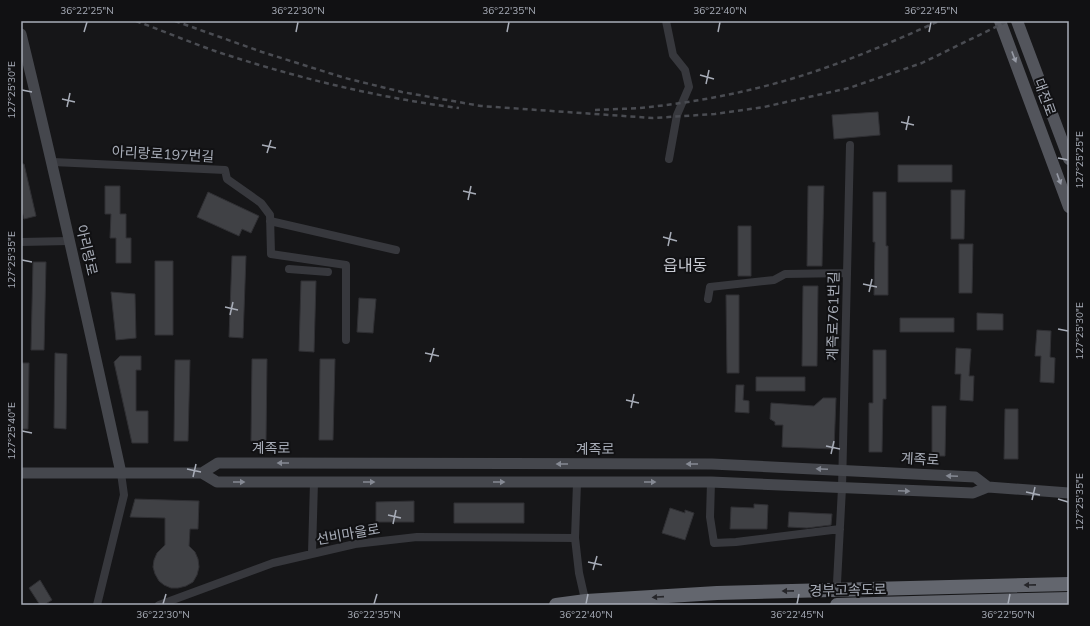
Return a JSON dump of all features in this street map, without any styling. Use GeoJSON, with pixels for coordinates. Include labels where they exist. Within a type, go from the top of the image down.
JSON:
{"type":"FeatureCollection","features":[{"type":"Feature","properties":{"kind":"highway","name":"경부고속도로"},"geometry":{"type":"LineString","coordinates":[[556,605],[586,601],[717,593],[1069,584]]}},
{"type":"Feature","properties":{"kind":"highway","name":"경부고속도로"},"geometry":{"type":"LineString","coordinates":[[837,605],[1069,599]]}},
{"type":"Feature","properties":{"kind":"main road","name":"대전로"},"geometry":{"type":"LineString","coordinates":[[1000,21],[1069,207]]}},
{"type":"Feature","properties":{"kind":"main road","name":"대전로"},"geometry":{"type":"LineString","coordinates":[[1017,21],[1069,159]]}},
{"type":"Feature","properties":{"kind":"main road","name":"아리랑로"},"geometry":{"type":"LineString","coordinates":[[21,34],[52,162],[121,473]]}},
{"type":"Feature","properties":{"kind":"main road","name":"계족로"},"geometry":{"type":"LineString","coordinates":[[202,473],[218,463],[712,464],[974,477],[988,487]]}},
{"type":"Feature","properties":{"kind":"main road","name":"계족로"},"geometry":{"type":"LineString","coordinates":[[21,473],[202,473],[217,482],[711,482],[973,493],[988,487],[1069,493]]}},
{"type":"Feature","properties":{"kind":"street"},"geometry":{"type":"LineString","coordinates":[[666,21],[673,55],[685,70],[689,87],[677,115],[669,159]]}},
{"type":"Feature","properties":{"kind":"street","name":"계족로761번길"},"geometry":{"type":"LineString","coordinates":[[836,583],[842,488],[850,145]]}},
{"type":"Feature","properties":{"kind":"street","name":"아리랑로197번길"},"geometry":{"type":"LineString","coordinates":[[52,162],[225,170],[227,179],[261,203],[270,215],[271,254],[346,265],[346,340]]}},
{"type":"Feature","properties":{"kind":"street"},"geometry":{"type":"LineString","coordinates":[[270,221],[396,250]]}},
{"type":"Feature","properties":{"kind":"street"},"geometry":{"type":"LineString","coordinates":[[21,242],[69,241]]}},
{"type":"Feature","properties":{"kind":"street"},"geometry":{"type":"LineString","coordinates":[[289,269],[328,272]]}},
{"type":"Feature","properties":{"kind":"street"},"geometry":{"type":"LineString","coordinates":[[708,299],[710,287],[774,280],[785,274],[847,273]]}},
{"type":"Feature","properties":{"kind":"street"},"geometry":{"type":"LineString","coordinates":[[97,605],[124,495],[121,473]]}},
{"type":"Feature","properties":{"kind":"street"},"geometry":{"type":"LineString","coordinates":[[312,554],[314,482]]}},
{"type":"Feature","properties":{"kind":"street"},"geometry":{"type":"LineString","coordinates":[[711,482],[710,517],[714,543],[736,542],[840,529]]}},
{"type":"Feature","properties":{"kind":"street"},"geometry":{"type":"LineString","coordinates":[[577,483],[575,538],[579,574],[584,595]]}},
{"type":"Feature","properties":{"kind":"street","name":"선비마을로"},"geometry":{"type":"LineString","coordinates":[[159,605],[273,563],[363,543],[418,537],[575,538]]}},
{"type":"Feature","properties":{"kind":"building"},"geometry":{"type":"Polygon","coordinates":[[[878,112],[880,135],[834,139],[832,115],[878,112]]]}},
{"type":"Feature","properties":{"kind":"building"},"geometry":{"type":"Polygon","coordinates":[[[21,164],[24,164],[36,216],[24,219],[21,207],[21,164]]]}},
{"type":"Feature","properties":{"kind":"building"},"geometry":{"type":"Polygon","coordinates":[[[898,165],[952,165],[952,182],[898,182],[898,165]]]}},
{"type":"Feature","properties":{"kind":"building"},"geometry":{"type":"Polygon","coordinates":[[[105,186],[120,186],[120,214],[126,214],[126,238],[131,238],[131,263],[116,263],[116,238],[110,238],[111,214],[105,214],[105,186]]]}},
{"type":"Feature","properties":{"kind":"building"},"geometry":{"type":"Polygon","coordinates":[[[808,186],[824,186],[822,266],[807,266],[808,186]]]}},
{"type":"Feature","properties":{"kind":"building"},"geometry":{"type":"Polygon","coordinates":[[[951,190],[965,190],[964,239],[951,239],[951,190]]]}},
{"type":"Feature","properties":{"kind":"building"},"geometry":{"type":"Polygon","coordinates":[[[208,192],[259,216],[251,233],[242,229],[239,236],[197,217],[208,192]]]}},
{"type":"Feature","properties":{"kind":"building"},"geometry":{"type":"Polygon","coordinates":[[[873,192],[886,192],[888,295],[874,295],[875,242],[873,242],[873,192]]]}},
{"type":"Feature","properties":{"kind":"building"},"geometry":{"type":"Polygon","coordinates":[[[738,226],[751,226],[751,276],[738,276],[738,226]]]}},
{"type":"Feature","properties":{"kind":"building"},"geometry":{"type":"Polygon","coordinates":[[[959,244],[973,244],[972,293],[959,293],[959,244]]]}},
{"type":"Feature","properties":{"kind":"building"},"geometry":{"type":"Polygon","coordinates":[[[232,256],[246,256],[243,338],[229,337],[232,256]]]}},
{"type":"Feature","properties":{"kind":"building"},"geometry":{"type":"Polygon","coordinates":[[[155,261],[173,261],[173,335],[155,335],[155,261]]]}},
{"type":"Feature","properties":{"kind":"building"},"geometry":{"type":"Polygon","coordinates":[[[33,262],[46,262],[44,350],[31,350],[33,262]]]}},
{"type":"Feature","properties":{"kind":"building"},"geometry":{"type":"Polygon","coordinates":[[[301,281],[316,281],[314,352],[299,351],[301,281]]]}},
{"type":"Feature","properties":{"kind":"building"},"geometry":{"type":"Polygon","coordinates":[[[803,286],[818,286],[817,366],[802,366],[803,286]]]}},
{"type":"Feature","properties":{"kind":"building"},"geometry":{"type":"Polygon","coordinates":[[[111,292],[135,294],[136,338],[116,340],[111,292]]]}},
{"type":"Feature","properties":{"kind":"building"},"geometry":{"type":"Polygon","coordinates":[[[726,295],[739,295],[739,373],[727,373],[726,295]]]}},
{"type":"Feature","properties":{"kind":"building"},"geometry":{"type":"Polygon","coordinates":[[[359,298],[376,299],[373,333],[357,332],[359,298]]]}},
{"type":"Feature","properties":{"kind":"building"},"geometry":{"type":"Polygon","coordinates":[[[977,313],[1003,314],[1003,330],[977,330],[977,313]]]}},
{"type":"Feature","properties":{"kind":"building"},"geometry":{"type":"Polygon","coordinates":[[[900,318],[954,318],[954,332],[900,332],[900,318]]]}},
{"type":"Feature","properties":{"kind":"building"},"geometry":{"type":"Polygon","coordinates":[[[1037,330],[1051,331],[1050,357],[1055,358],[1054,383],[1040,382],[1041,356],[1035,356],[1037,330]]]}},
{"type":"Feature","properties":{"kind":"building"},"geometry":{"type":"Polygon","coordinates":[[[956,348],[971,349],[969,376],[974,376],[973,401],[960,400],[961,374],[955,374],[956,348]]]}},
{"type":"Feature","properties":{"kind":"building"},"geometry":{"type":"Polygon","coordinates":[[[873,350],[886,350],[886,399],[883,399],[882,452],[869,452],[869,403],[873,403],[873,350]]]}},
{"type":"Feature","properties":{"kind":"building"},"geometry":{"type":"Polygon","coordinates":[[[55,353],[67,354],[66,429],[54,428],[55,353]]]}},
{"type":"Feature","properties":{"kind":"building"},"geometry":{"type":"Polygon","coordinates":[[[120,356],[141,356],[141,370],[136,370],[136,411],[148,411],[148,443],[132,443],[114,362],[120,356]]]}},
{"type":"Feature","properties":{"kind":"building"},"geometry":{"type":"Polygon","coordinates":[[[252,359],[267,359],[266,441],[251,441],[252,359]]]}},
{"type":"Feature","properties":{"kind":"building"},"geometry":{"type":"Polygon","coordinates":[[[320,359],[335,359],[333,440],[319,440],[320,359]]]}},
{"type":"Feature","properties":{"kind":"building"},"geometry":{"type":"Polygon","coordinates":[[[175,360],[190,360],[188,441],[174,441],[175,360]]]}},
{"type":"Feature","properties":{"kind":"building"},"geometry":{"type":"Polygon","coordinates":[[[21,363],[29,363],[28,429],[21,429],[21,363]]]}},
{"type":"Feature","properties":{"kind":"building"},"geometry":{"type":"Polygon","coordinates":[[[756,377],[805,377],[805,391],[756,391],[756,377]]]}},
{"type":"Feature","properties":{"kind":"building"},"geometry":{"type":"Polygon","coordinates":[[[736,385],[744,385],[743,400],[749,401],[749,413],[735,412],[736,385]]]}},
{"type":"Feature","properties":{"kind":"building"},"geometry":{"type":"Polygon","coordinates":[[[823,398],[836,398],[834,449],[782,447],[783,425],[775,425],[775,422],[770,419],[771,403],[814,406],[823,398]]]}},
{"type":"Feature","properties":{"kind":"building"},"geometry":{"type":"Polygon","coordinates":[[[932,406],[946,406],[945,456],[932,456],[932,406]]]}},
{"type":"Feature","properties":{"kind":"building"},"geometry":{"type":"Polygon","coordinates":[[[1005,409],[1018,409],[1018,459],[1004,459],[1005,409]]]}},
{"type":"Feature","properties":{"kind":"building"},"geometry":{"type":"Polygon","coordinates":[[[135,499],[199,501],[198,529],[190,529],[189,546],[195,552],[199,567],[193,582],[186,586],[171,588],[159,581],[153,567],[157,553],[165,545],[165,518],[130,517],[135,499]]]}},
{"type":"Feature","properties":{"kind":"building"},"geometry":{"type":"Polygon","coordinates":[[[414,501],[414,522],[376,522],[376,502],[414,501]]]}},
{"type":"Feature","properties":{"kind":"building"},"geometry":{"type":"Polygon","coordinates":[[[454,503],[524,503],[524,523],[454,523],[454,503]]]}},
{"type":"Feature","properties":{"kind":"building"},"geometry":{"type":"Polygon","coordinates":[[[754,504],[768,505],[767,529],[730,529],[731,507],[754,508],[754,504]]]}},
{"type":"Feature","properties":{"kind":"building"},"geometry":{"type":"Polygon","coordinates":[[[670,508],[685,513],[685,510],[694,513],[685,540],[662,533],[670,508]]]}},
{"type":"Feature","properties":{"kind":"building"},"geometry":{"type":"Polygon","coordinates":[[[789,512],[832,514],[831,525],[807,528],[788,527],[789,512]]]}},
{"type":"Feature","properties":{"kind":"building"},"geometry":{"type":"Polygon","coordinates":[[[40,580],[52,600],[44,605],[40,605],[29,588],[40,580]]]}},
{"type":"Feature","properties":{"kind":"railway"},"geometry":{"type":"LineString","coordinates":[[136,21],[215,51],[313,80],[400,99],[459,108]]}},
{"type":"Feature","properties":{"kind":"railway"},"geometry":{"type":"LineString","coordinates":[[175,21],[262,52],[345,78],[402,92],[481,106],[653,118],[715,114],[764,107],[849,88],[922,63],[1008,21]]}},
{"type":"Feature","properties":{"kind":"railway"},"geometry":{"type":"LineString","coordinates":[[595,110],[636,108],[671,104],[734,94],[816,71],[847,60],[939,21]]}},
{"type":"Feature","properties":{"kind":"district","name":"읍내동"},"geometry":{"type":"Point","coordinates":[685,265]}}]}
